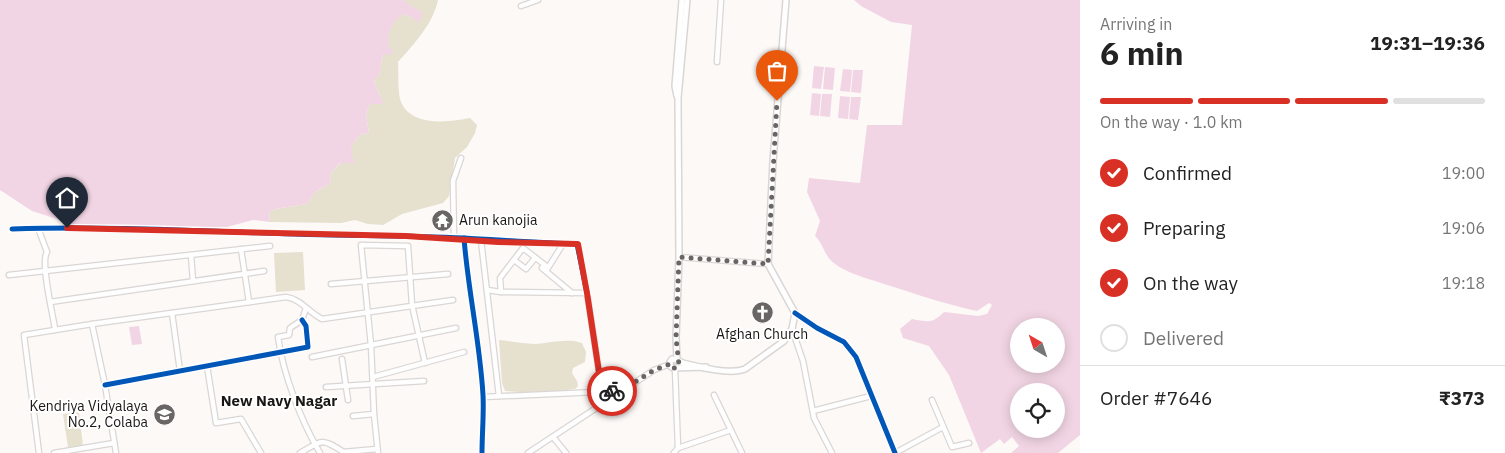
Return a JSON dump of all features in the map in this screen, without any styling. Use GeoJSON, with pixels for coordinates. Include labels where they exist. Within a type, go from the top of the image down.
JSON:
{"type":"FeatureCollection","features":[{"type":"Feature","properties":{"kind":"main road"},"geometry":{"type":"LineString","coordinates":[[678,98],[675,86],[682,0]]}},
{"type":"Feature","properties":{"kind":"main road"},"geometry":{"type":"LineString","coordinates":[[676,368],[679,365],[676,338],[679,257],[678,98],[687,0]]}},
{"type":"Feature","properties":{"kind":"main road"},"geometry":{"type":"LineString","coordinates":[[670,363],[674,359],[728,372],[738,372],[784,341],[792,329],[795,313],[768,264],[774,152],[786,0]]}},
{"type":"Feature","properties":{"kind":"main road"},"geometry":{"type":"LineString","coordinates":[[676,338],[670,363],[672,368],[706,367]]}},
{"type":"Feature","properties":{"kind":"street"},"geometry":{"type":"LineString","coordinates":[[522,6],[538,0]]}},
{"type":"Feature","properties":{"kind":"street"},"geometry":{"type":"LineString","coordinates":[[717,62],[722,0]]}},
{"type":"Feature","properties":{"kind":"street"},"geometry":{"type":"LineString","coordinates":[[454,238],[453,181],[461,158]]}},
{"type":"Feature","properties":{"kind":"street"},"geometry":{"type":"LineString","coordinates":[[38,228],[47,252],[45,255],[45,271],[55,330]]}},
{"type":"Feature","properties":{"kind":"street"},"geometry":{"type":"LineString","coordinates":[[12,229],[209,230],[464,238],[578,244],[602,392]]}},
{"type":"Feature","properties":{"kind":"street"},"geometry":{"type":"LineString","coordinates":[[464,238],[466,272],[481,364],[484,397],[482,453]]}},
{"type":"Feature","properties":{"kind":"street"},"geometry":{"type":"LineString","coordinates":[[481,240],[499,396]]}},
{"type":"Feature","properties":{"kind":"street"},"geometry":{"type":"LineString","coordinates":[[546,271],[563,244]]}},
{"type":"Feature","properties":{"kind":"street"},"geometry":{"type":"LineString","coordinates":[[300,453],[315,444],[323,442],[328,442],[344,452],[378,451],[374,414],[371,345],[361,245],[408,246],[412,305],[425,362]]}},
{"type":"Feature","properties":{"kind":"street"},"geometry":{"type":"LineString","coordinates":[[9,275],[270,246]]}},
{"type":"Feature","properties":{"kind":"street"},"geometry":{"type":"LineString","coordinates":[[501,292],[500,278],[523,248],[544,265],[542,268],[572,293]]}},
{"type":"Feature","properties":{"kind":"street"},"geometry":{"type":"LineString","coordinates":[[241,249],[249,302]]}},
{"type":"Feature","properties":{"kind":"street"},"geometry":{"type":"LineString","coordinates":[[191,254],[193,282]]}},
{"type":"Feature","properties":{"kind":"street"},"geometry":{"type":"LineString","coordinates":[[679,257],[768,264]]}},
{"type":"Feature","properties":{"kind":"street"},"geometry":{"type":"LineString","coordinates":[[514,260],[526,270],[535,258]]}},
{"type":"Feature","properties":{"kind":"street"},"geometry":{"type":"LineString","coordinates":[[50,302],[264,271]]}},
{"type":"Feature","properties":{"kind":"street"},"geometry":{"type":"LineString","coordinates":[[331,284],[448,274]]}},
{"type":"Feature","properties":{"kind":"street"},"geometry":{"type":"LineString","coordinates":[[487,290],[501,292],[587,293]]}},
{"type":"Feature","properties":{"kind":"street"},"geometry":{"type":"LineString","coordinates":[[39,453],[24,335],[172,312],[286,297],[295,298],[313,315],[322,319],[453,300]]}},
{"type":"Feature","properties":{"kind":"street"},"geometry":{"type":"LineString","coordinates":[[306,308],[302,320],[290,328],[289,335],[278,337],[280,353],[289,384],[320,453]]}},
{"type":"Feature","properties":{"kind":"street"},"geometry":{"type":"LineString","coordinates":[[172,312],[180,371]]}},
{"type":"Feature","properties":{"kind":"street"},"geometry":{"type":"LineString","coordinates":[[795,313],[817,328],[844,342],[856,357],[895,453],[943,428]]}},
{"type":"Feature","properties":{"kind":"street"},"geometry":{"type":"LineString","coordinates":[[105,385],[308,348],[306,326],[302,320]]}},
{"type":"Feature","properties":{"kind":"street"},"geometry":{"type":"LineString","coordinates":[[92,324],[105,385],[116,453]]}},
{"type":"Feature","properties":{"kind":"street"},"geometry":{"type":"LineString","coordinates":[[312,357],[456,328]]}},
{"type":"Feature","properties":{"kind":"street"},"geometry":{"type":"LineString","coordinates":[[792,329],[803,361],[814,418],[832,453]]}},
{"type":"Feature","properties":{"kind":"street"},"geometry":{"type":"LineString","coordinates":[[373,377],[464,352]]}},
{"type":"Feature","properties":{"kind":"street"},"geometry":{"type":"LineString","coordinates":[[342,359],[348,400]]}},
{"type":"Feature","properties":{"kind":"street"},"geometry":{"type":"LineString","coordinates":[[528,453],[654,370],[670,363]]}},
{"type":"Feature","properties":{"kind":"street"},"geometry":{"type":"LineString","coordinates":[[207,366],[216,423],[241,419],[261,453]]}},
{"type":"Feature","properties":{"kind":"street"},"geometry":{"type":"LineString","coordinates":[[676,368],[678,448]]}},
{"type":"Feature","properties":{"kind":"street"},"geometry":{"type":"LineString","coordinates":[[326,387],[424,381]]}},
{"type":"Feature","properties":{"kind":"street"},"geometry":{"type":"LineString","coordinates":[[484,397],[621,391]]}},
{"type":"Feature","properties":{"kind":"street"},"geometry":{"type":"LineString","coordinates":[[714,395],[742,453]]}},
{"type":"Feature","properties":{"kind":"street"},"geometry":{"type":"LineString","coordinates":[[813,411],[871,396]]}},
{"type":"Feature","properties":{"kind":"street"},"geometry":{"type":"LineString","coordinates":[[932,400],[952,447],[969,443]]}},
{"type":"Feature","properties":{"kind":"street"},"geometry":{"type":"LineString","coordinates":[[353,416],[374,414]]}},
{"type":"Feature","properties":{"kind":"street"},"geometry":{"type":"LineString","coordinates":[[674,453],[678,448],[731,430]]}},
{"type":"Feature","properties":{"kind":"street"},"geometry":{"type":"LineString","coordinates":[[553,437],[566,453]]}},
{"type":"Feature","properties":{"kind":"street"},"geometry":{"type":"LineString","coordinates":[[54,453],[114,443]]}},
{"type":"Feature","properties":{"kind":"shaded area"},"geometry":{"type":"Polygon","coordinates":[[[0,0],[404,0],[423,14],[418,23],[412,17],[404,14],[393,24],[388,45],[394,52],[389,55],[383,54],[379,76],[374,79],[383,104],[370,104],[366,115],[369,133],[361,134],[351,150],[355,163],[340,163],[330,174],[331,183],[315,192],[307,204],[275,209],[269,212],[270,222],[253,220],[227,227],[79,226],[32,211],[0,190],[0,0]]]}},
{"type":"Feature","properties":{"kind":"shaded area"},"geometry":{"type":"Polygon","coordinates":[[[404,0],[438,0],[436,9],[427,25],[398,62],[399,90],[402,104],[408,111],[424,120],[453,121],[470,118],[477,125],[467,147],[455,158],[449,196],[443,203],[402,214],[383,225],[368,224],[355,220],[341,223],[270,222],[269,212],[275,209],[307,204],[315,192],[331,183],[330,174],[350,153],[352,145],[361,134],[369,133],[366,115],[370,104],[382,104],[374,79],[379,75],[390,29],[395,19],[404,14],[412,17],[404,0]]]}},
{"type":"Feature","properties":{"kind":"shaded area"},"geometry":{"type":"Polygon","coordinates":[[[854,0],[1080,0],[1080,435],[1058,453],[1011,453],[1019,446],[1013,438],[1065,438],[1065,383],[1010,383],[1011,438],[1004,444],[1000,439],[981,453],[949,375],[929,346],[903,338],[900,329],[912,319],[930,321],[936,319],[944,312],[978,316],[987,314],[992,305],[989,303],[977,311],[857,275],[831,261],[815,236],[820,221],[807,192],[809,178],[860,183],[867,125],[902,125],[912,25],[891,22],[861,6],[854,0]]]}},
{"type":"Feature","properties":{"kind":"shaded area"},"geometry":{"type":"Polygon","coordinates":[[[814,66],[824,67],[821,89],[812,88],[814,66]]]}},
{"type":"Feature","properties":{"kind":"shaded area"},"geometry":{"type":"Polygon","coordinates":[[[825,67],[835,68],[833,90],[823,89],[825,67]]]}},
{"type":"Feature","properties":{"kind":"shaded area"},"geometry":{"type":"Polygon","coordinates":[[[843,69],[852,70],[850,92],[840,91],[843,69]]]}},
{"type":"Feature","properties":{"kind":"shaded area"},"geometry":{"type":"Polygon","coordinates":[[[853,70],[863,70],[861,93],[851,92],[853,70]]]}},
{"type":"Feature","properties":{"kind":"shaded area"},"geometry":{"type":"Polygon","coordinates":[[[812,93],[821,94],[819,116],[810,115],[812,93]]]}},
{"type":"Feature","properties":{"kind":"shaded area"},"geometry":{"type":"Polygon","coordinates":[[[822,94],[832,94],[830,117],[820,116],[822,94]]]}},
{"type":"Feature","properties":{"kind":"shaded area"},"geometry":{"type":"Polygon","coordinates":[[[840,96],[850,97],[848,119],[838,118],[840,96]]]}},
{"type":"Feature","properties":{"kind":"shaded area"},"geometry":{"type":"Polygon","coordinates":[[[851,97],[861,97],[858,120],[849,119],[851,97]]]}},
{"type":"Feature","properties":{"kind":"shaded area"},"geometry":{"type":"Polygon","coordinates":[[[303,252],[305,290],[276,292],[274,253],[303,252]]]}},
{"type":"Feature","properties":{"kind":"shaded area"},"geometry":{"type":"Polygon","coordinates":[[[139,326],[142,344],[132,345],[129,327],[139,326]]]}},
{"type":"Feature","properties":{"kind":"shaded area"},"geometry":{"type":"Polygon","coordinates":[[[499,340],[530,344],[565,341],[582,343],[586,352],[585,362],[573,368],[572,373],[578,386],[575,389],[534,393],[505,391],[502,383],[499,340]]]}},
{"type":"Feature","properties":{"kind":"shaded area"},"geometry":{"type":"Polygon","coordinates":[[[79,412],[83,446],[68,447],[63,414],[79,412]]]}},
{"type":"Feature","properties":{"kind":"cycle path"},"geometry":{"type":"LineString","coordinates":[[12,229],[139,229],[439,237],[577,244],[587,293]]}},
{"type":"Feature","properties":{"kind":"cycle path"},"geometry":{"type":"LineString","coordinates":[[464,238],[481,375],[483,402],[482,453]]}},
{"type":"Feature","properties":{"kind":"cycle path"},"geometry":{"type":"LineString","coordinates":[[795,313],[817,328],[844,342],[856,357],[895,453]]}},
{"type":"Feature","properties":{"kind":"cycle path"},"geometry":{"type":"LineString","coordinates":[[105,385],[308,347],[306,326],[302,320]]}},
{"type":"Feature","properties":{"kind":"way so far"},"geometry":{"type":"LineString","coordinates":[[612,391],[621,391],[654,370],[670,364],[672,368],[677,368],[679,365],[676,338],[679,257],[768,264],[777,101]]}},
{"type":"Feature","properties":{"kind":"place","name":"Arun kanojia"},"geometry":{"type":"Point","coordinates":[443,220]}},
{"type":"Feature","properties":{"kind":"place","name":"Afghan Church"},"geometry":{"type":"Point","coordinates":[762,312]}},
{"type":"Feature","properties":{"kind":"place","name":"Kendriya Vidyalaya No.2, Colaba"},"geometry":{"type":"Point","coordinates":[164,414]}},
{"type":"Feature","properties":{"kind":"district","name":"New Navy Nagar"},"geometry":{"type":"Point","coordinates":[279,401]}},
{"type":"Feature","properties":{"kind":"route"},"geometry":{"type":"LineString","coordinates":[[67,228],[406,236],[464,238],[498,242],[578,244],[602,392],[612,391]]}}]}
